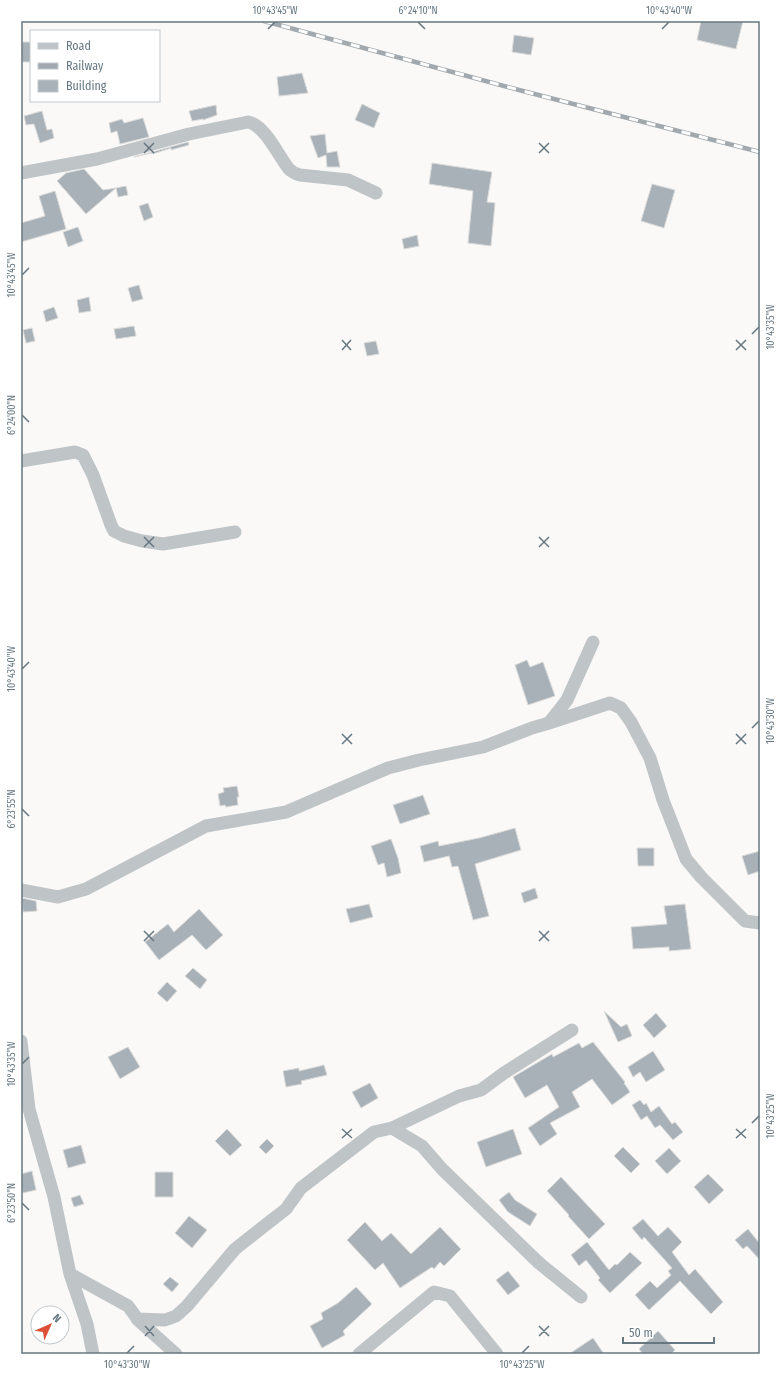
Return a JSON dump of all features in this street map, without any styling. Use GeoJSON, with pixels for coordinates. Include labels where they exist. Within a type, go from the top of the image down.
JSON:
{"type":"FeatureCollection","features":[{"type":"Feature","properties":{"kind":"street"},"geometry":{"type":"LineString","coordinates":[[21,173],[97,159],[189,134],[248,122],[259,128],[290,170],[294,173],[300,175],[348,180],[376,193]]}},
{"type":"Feature","properties":{"kind":"street"},"geometry":{"type":"LineString","coordinates":[[21,462],[75,452],[83,455],[93,475],[103,506],[114,531],[124,536],[163,544],[234,532]]}},
{"type":"Feature","properties":{"kind":"street"},"geometry":{"type":"LineString","coordinates":[[549,723],[567,700],[593,642]]}},
{"type":"Feature","properties":{"kind":"street"},"geometry":{"type":"LineString","coordinates":[[21,890],[58,897],[86,889],[206,826],[286,812],[388,768],[483,747],[532,728],[610,703],[621,708],[631,722],[650,758],[663,800],[686,859],[701,877],[745,921],[760,924]]}},
{"type":"Feature","properties":{"kind":"street"},"geometry":{"type":"LineString","coordinates":[[137,1319],[165,1320],[176,1316],[187,1306],[235,1249],[286,1209],[301,1188],[374,1132],[392,1128],[454,1098],[481,1090],[504,1073],[572,1030]]}},
{"type":"Feature","properties":{"kind":"street"},"geometry":{"type":"LineString","coordinates":[[21,1041],[29,1109],[54,1197],[70,1274],[87,1324],[93,1354]]}},
{"type":"Feature","properties":{"kind":"street"},"geometry":{"type":"LineString","coordinates":[[392,1128],[422,1146],[442,1169],[539,1263],[581,1297]]}},
{"type":"Feature","properties":{"kind":"street"},"geometry":{"type":"LineString","coordinates":[[70,1274],[128,1306],[137,1319],[176,1354]]}},
{"type":"Feature","properties":{"kind":"street"},"geometry":{"type":"LineString","coordinates":[[359,1354],[434,1292],[450,1296],[497,1354]]}},
{"type":"Feature","properties":{"kind":"building"},"geometry":{"type":"Polygon","coordinates":[[[701,21],[743,21],[736,49],[697,40],[701,21]]]}},
{"type":"Feature","properties":{"kind":"building"},"geometry":{"type":"Polygon","coordinates":[[[514,35],[534,38],[531,55],[512,52],[514,35]]]}},
{"type":"Feature","properties":{"kind":"building"},"geometry":{"type":"Polygon","coordinates":[[[21,42],[30,42],[30,62],[21,62],[21,42]]]}},
{"type":"Feature","properties":{"kind":"building"},"geometry":{"type":"Polygon","coordinates":[[[302,73],[308,93],[279,96],[277,77],[302,73]]]}},
{"type":"Feature","properties":{"kind":"building"},"geometry":{"type":"Polygon","coordinates":[[[362,104],[380,113],[374,128],[355,120],[362,104]]]}},
{"type":"Feature","properties":{"kind":"building"},"geometry":{"type":"Polygon","coordinates":[[[216,105],[217,115],[203,120],[192,121],[189,111],[216,105]]]}},
{"type":"Feature","properties":{"kind":"building"},"geometry":{"type":"Polygon","coordinates":[[[42,111],[47,130],[52,129],[54,138],[40,143],[34,124],[26,125],[24,116],[42,111]]]}},
{"type":"Feature","properties":{"kind":"building"},"geometry":{"type":"Polygon","coordinates":[[[143,118],[149,137],[120,144],[117,131],[111,133],[109,123],[122,119],[124,123],[143,118]]]}},
{"type":"Feature","properties":{"kind":"building"},"geometry":{"type":"Polygon","coordinates":[[[325,134],[327,153],[337,151],[340,167],[327,167],[326,155],[318,158],[310,136],[325,134]]]}},
{"type":"Feature","properties":{"kind":"building"},"geometry":{"type":"Polygon","coordinates":[[[188,142],[189,145],[134,157],[188,142]]]}},
{"type":"Feature","properties":{"kind":"building"},"geometry":{"type":"Polygon","coordinates":[[[432,163],[492,172],[487,202],[495,203],[491,246],[468,243],[473,191],[429,184],[432,163]]]}},
{"type":"Feature","properties":{"kind":"building"},"geometry":{"type":"Polygon","coordinates":[[[84,169],[103,190],[116,188],[86,214],[57,181],[66,173],[84,169]]]}},
{"type":"Feature","properties":{"kind":"building"},"geometry":{"type":"Polygon","coordinates":[[[652,184],[675,190],[664,228],[641,221],[652,184]]]}},
{"type":"Feature","properties":{"kind":"building"},"geometry":{"type":"Polygon","coordinates":[[[126,186],[128,195],[118,197],[116,188],[126,186]]]}},
{"type":"Feature","properties":{"kind":"building"},"geometry":{"type":"Polygon","coordinates":[[[55,191],[66,229],[21,242],[21,223],[45,216],[39,196],[55,191]]]}},
{"type":"Feature","properties":{"kind":"building"},"geometry":{"type":"Polygon","coordinates":[[[148,203],[153,217],[144,221],[139,206],[148,203]]]}},
{"type":"Feature","properties":{"kind":"building"},"geometry":{"type":"Polygon","coordinates":[[[78,227],[83,241],[68,247],[63,232],[78,227]]]}},
{"type":"Feature","properties":{"kind":"building"},"geometry":{"type":"Polygon","coordinates":[[[417,235],[419,246],[404,249],[402,239],[417,235]]]}},
{"type":"Feature","properties":{"kind":"building"},"geometry":{"type":"Polygon","coordinates":[[[139,285],[143,299],[132,302],[128,288],[139,285]]]}},
{"type":"Feature","properties":{"kind":"building"},"geometry":{"type":"Polygon","coordinates":[[[89,297],[91,311],[79,313],[77,300],[89,297]]]}},
{"type":"Feature","properties":{"kind":"building"},"geometry":{"type":"Polygon","coordinates":[[[54,307],[58,318],[46,322],[43,311],[54,307]]]}},
{"type":"Feature","properties":{"kind":"building"},"geometry":{"type":"Polygon","coordinates":[[[134,326],[136,336],[116,339],[114,329],[134,326]]]}},
{"type":"Feature","properties":{"kind":"building"},"geometry":{"type":"Polygon","coordinates":[[[32,328],[35,341],[26,343],[23,330],[32,328]]]}},
{"type":"Feature","properties":{"kind":"building"},"geometry":{"type":"Polygon","coordinates":[[[376,341],[379,354],[367,356],[364,343],[376,341]]]}},
{"type":"Feature","properties":{"kind":"building"},"geometry":{"type":"Polygon","coordinates":[[[527,660],[530,667],[543,662],[555,696],[528,705],[515,665],[527,660]]]}},
{"type":"Feature","properties":{"kind":"building"},"geometry":{"type":"Polygon","coordinates":[[[237,786],[239,797],[237,797],[238,805],[226,807],[225,805],[220,806],[218,794],[224,792],[223,788],[237,786]]]}},
{"type":"Feature","properties":{"kind":"building"},"geometry":{"type":"Polygon","coordinates":[[[423,795],[430,814],[400,824],[393,805],[423,795]]]}},
{"type":"Feature","properties":{"kind":"building"},"geometry":{"type":"Polygon","coordinates":[[[515,828],[521,850],[475,864],[489,916],[473,920],[458,866],[452,867],[449,856],[424,862],[420,846],[438,841],[439,846],[479,838],[515,828]]]}},
{"type":"Feature","properties":{"kind":"building"},"geometry":{"type":"Polygon","coordinates":[[[391,839],[398,858],[401,873],[387,877],[384,863],[378,865],[371,846],[391,839]]]}},
{"type":"Feature","properties":{"kind":"building"},"geometry":{"type":"Polygon","coordinates":[[[637,848],[654,848],[654,866],[638,866],[637,848]]]}},
{"type":"Feature","properties":{"kind":"building"},"geometry":{"type":"Polygon","coordinates":[[[760,851],[760,871],[748,875],[742,856],[760,851]]]}},
{"type":"Feature","properties":{"kind":"building"},"geometry":{"type":"Polygon","coordinates":[[[535,888],[538,898],[524,903],[521,893],[535,888]]]}},
{"type":"Feature","properties":{"kind":"building"},"geometry":{"type":"Polygon","coordinates":[[[22,898],[36,901],[37,911],[23,912],[22,898]]]}},
{"type":"Feature","properties":{"kind":"building"},"geometry":{"type":"Polygon","coordinates":[[[369,904],[373,917],[350,923],[346,909],[369,904]]]}},
{"type":"Feature","properties":{"kind":"building"},"geometry":{"type":"Polygon","coordinates":[[[685,904],[691,949],[669,951],[669,947],[633,949],[631,927],[667,924],[664,906],[685,904]]]}},
{"type":"Feature","properties":{"kind":"building"},"geometry":{"type":"Polygon","coordinates":[[[199,909],[223,935],[206,950],[192,935],[159,960],[145,942],[168,924],[174,932],[199,909]]]}},
{"type":"Feature","properties":{"kind":"building"},"geometry":{"type":"Polygon","coordinates":[[[193,968],[207,980],[200,989],[185,976],[193,968]]]}},
{"type":"Feature","properties":{"kind":"building"},"geometry":{"type":"Polygon","coordinates":[[[167,982],[177,991],[167,1002],[157,993],[167,982]]]}},
{"type":"Feature","properties":{"kind":"building"},"geometry":{"type":"Polygon","coordinates":[[[604,1011],[621,1027],[627,1024],[632,1036],[618,1042],[604,1011]]]}},
{"type":"Feature","properties":{"kind":"building"},"geometry":{"type":"Polygon","coordinates":[[[656,1013],[667,1026],[654,1038],[643,1025],[656,1013]]]}},
{"type":"Feature","properties":{"kind":"building"},"geometry":{"type":"Polygon","coordinates":[[[593,1042],[625,1082],[624,1083],[630,1092],[612,1105],[592,1079],[572,1092],[580,1107],[550,1123],[557,1134],[540,1146],[528,1128],[559,1107],[547,1085],[525,1098],[513,1077],[552,1054],[553,1057],[579,1043],[582,1048],[593,1042]]]}},
{"type":"Feature","properties":{"kind":"building"},"geometry":{"type":"Polygon","coordinates":[[[128,1047],[140,1067],[120,1079],[108,1057],[128,1047]]]}},
{"type":"Feature","properties":{"kind":"building"},"geometry":{"type":"Polygon","coordinates":[[[653,1051],[665,1070],[646,1082],[640,1072],[633,1077],[628,1067],[653,1051]]]}},
{"type":"Feature","properties":{"kind":"building"},"geometry":{"type":"Polygon","coordinates":[[[324,1065],[327,1075],[301,1081],[302,1084],[286,1087],[283,1071],[299,1068],[299,1071],[324,1065]]]}},
{"type":"Feature","properties":{"kind":"building"},"geometry":{"type":"Polygon","coordinates":[[[370,1083],[378,1098],[361,1108],[352,1092],[370,1083]]]}},
{"type":"Feature","properties":{"kind":"building"},"geometry":{"type":"Polygon","coordinates":[[[640,1100],[644,1105],[646,1103],[651,1112],[659,1106],[672,1124],[675,1122],[683,1132],[673,1140],[660,1125],[655,1128],[647,1116],[641,1120],[632,1105],[640,1100]]]}},
{"type":"Feature","properties":{"kind":"building"},"geometry":{"type":"Polygon","coordinates":[[[227,1129],[242,1145],[230,1156],[215,1141],[227,1129]]]}},
{"type":"Feature","properties":{"kind":"building"},"geometry":{"type":"Polygon","coordinates":[[[513,1129],[522,1154],[486,1167],[477,1142],[513,1129]]]}},
{"type":"Feature","properties":{"kind":"building"},"geometry":{"type":"Polygon","coordinates":[[[267,1139],[274,1146],[266,1154],[259,1147],[267,1139]]]}},
{"type":"Feature","properties":{"kind":"building"},"geometry":{"type":"Polygon","coordinates":[[[81,1145],[86,1163],[68,1168],[63,1150],[81,1145]]]}},
{"type":"Feature","properties":{"kind":"building"},"geometry":{"type":"Polygon","coordinates":[[[623,1147],[640,1164],[631,1173],[614,1156],[623,1147]]]}},
{"type":"Feature","properties":{"kind":"building"},"geometry":{"type":"Polygon","coordinates":[[[669,1148],[681,1161],[667,1174],[655,1161],[669,1148]]]}},
{"type":"Feature","properties":{"kind":"building"},"geometry":{"type":"Polygon","coordinates":[[[32,1171],[36,1190],[23,1193],[21,1174],[32,1171]]]}},
{"type":"Feature","properties":{"kind":"building"},"geometry":{"type":"Polygon","coordinates":[[[155,1172],[173,1172],[173,1197],[155,1197],[155,1172]]]}},
{"type":"Feature","properties":{"kind":"building"},"geometry":{"type":"Polygon","coordinates":[[[708,1174],[724,1190],[709,1204],[694,1187],[708,1174]]]}},
{"type":"Feature","properties":{"kind":"building"},"geometry":{"type":"Polygon","coordinates":[[[561,1177],[605,1224],[589,1239],[547,1191],[561,1177]]]}},
{"type":"Feature","properties":{"kind":"building"},"geometry":{"type":"Polygon","coordinates":[[[509,1192],[515,1200],[537,1214],[530,1226],[508,1212],[499,1200],[509,1192]]]}},
{"type":"Feature","properties":{"kind":"building"},"geometry":{"type":"Polygon","coordinates":[[[80,1195],[84,1204],[74,1207],[71,1198],[80,1195]]]}},
{"type":"Feature","properties":{"kind":"building"},"geometry":{"type":"Polygon","coordinates":[[[189,1216],[207,1230],[192,1248],[175,1233],[189,1216]]]}},
{"type":"Feature","properties":{"kind":"building"},"geometry":{"type":"Polygon","coordinates":[[[643,1219],[658,1236],[668,1227],[682,1242],[672,1252],[689,1275],[695,1269],[723,1302],[711,1314],[680,1281],[649,1310],[635,1295],[650,1281],[657,1288],[671,1275],[668,1271],[672,1268],[644,1237],[642,1240],[632,1228],[643,1219]]]}},
{"type":"Feature","properties":{"kind":"building"},"geometry":{"type":"Polygon","coordinates":[[[365,1222],[382,1241],[391,1233],[411,1254],[440,1227],[461,1249],[444,1266],[440,1262],[434,1269],[432,1267],[400,1288],[383,1263],[375,1270],[347,1240],[365,1222]]]}},
{"type":"Feature","properties":{"kind":"building"},"geometry":{"type":"Polygon","coordinates":[[[748,1229],[760,1244],[760,1260],[747,1246],[743,1249],[735,1240],[748,1229]]]}},
{"type":"Feature","properties":{"kind":"building"},"geometry":{"type":"Polygon","coordinates":[[[587,1242],[609,1270],[615,1264],[617,1265],[630,1252],[642,1263],[610,1293],[598,1280],[600,1278],[586,1260],[579,1266],[571,1255],[587,1242]]]}},
{"type":"Feature","properties":{"kind":"building"},"geometry":{"type":"Polygon","coordinates":[[[508,1271],[520,1286],[508,1295],[496,1280],[508,1271]]]}},
{"type":"Feature","properties":{"kind":"building"},"geometry":{"type":"Polygon","coordinates":[[[170,1277],[179,1284],[172,1292],[163,1284],[170,1277]]]}},
{"type":"Feature","properties":{"kind":"building"},"geometry":{"type":"Polygon","coordinates":[[[356,1287],[372,1304],[343,1331],[345,1335],[322,1348],[310,1326],[323,1319],[321,1313],[338,1303],[356,1287]]]}},
{"type":"Feature","properties":{"kind":"building"},"geometry":{"type":"Polygon","coordinates":[[[658,1331],[675,1350],[671,1354],[643,1354],[639,1349],[658,1331]]]}},
{"type":"Feature","properties":{"kind":"building"},"geometry":{"type":"Polygon","coordinates":[[[593,1338],[604,1354],[569,1354],[593,1338]]]}},
{"type":"Feature","properties":{"kind":"railway"},"geometry":{"type":"LineString","coordinates":[[264,21],[519,90],[760,152]]}}]}
